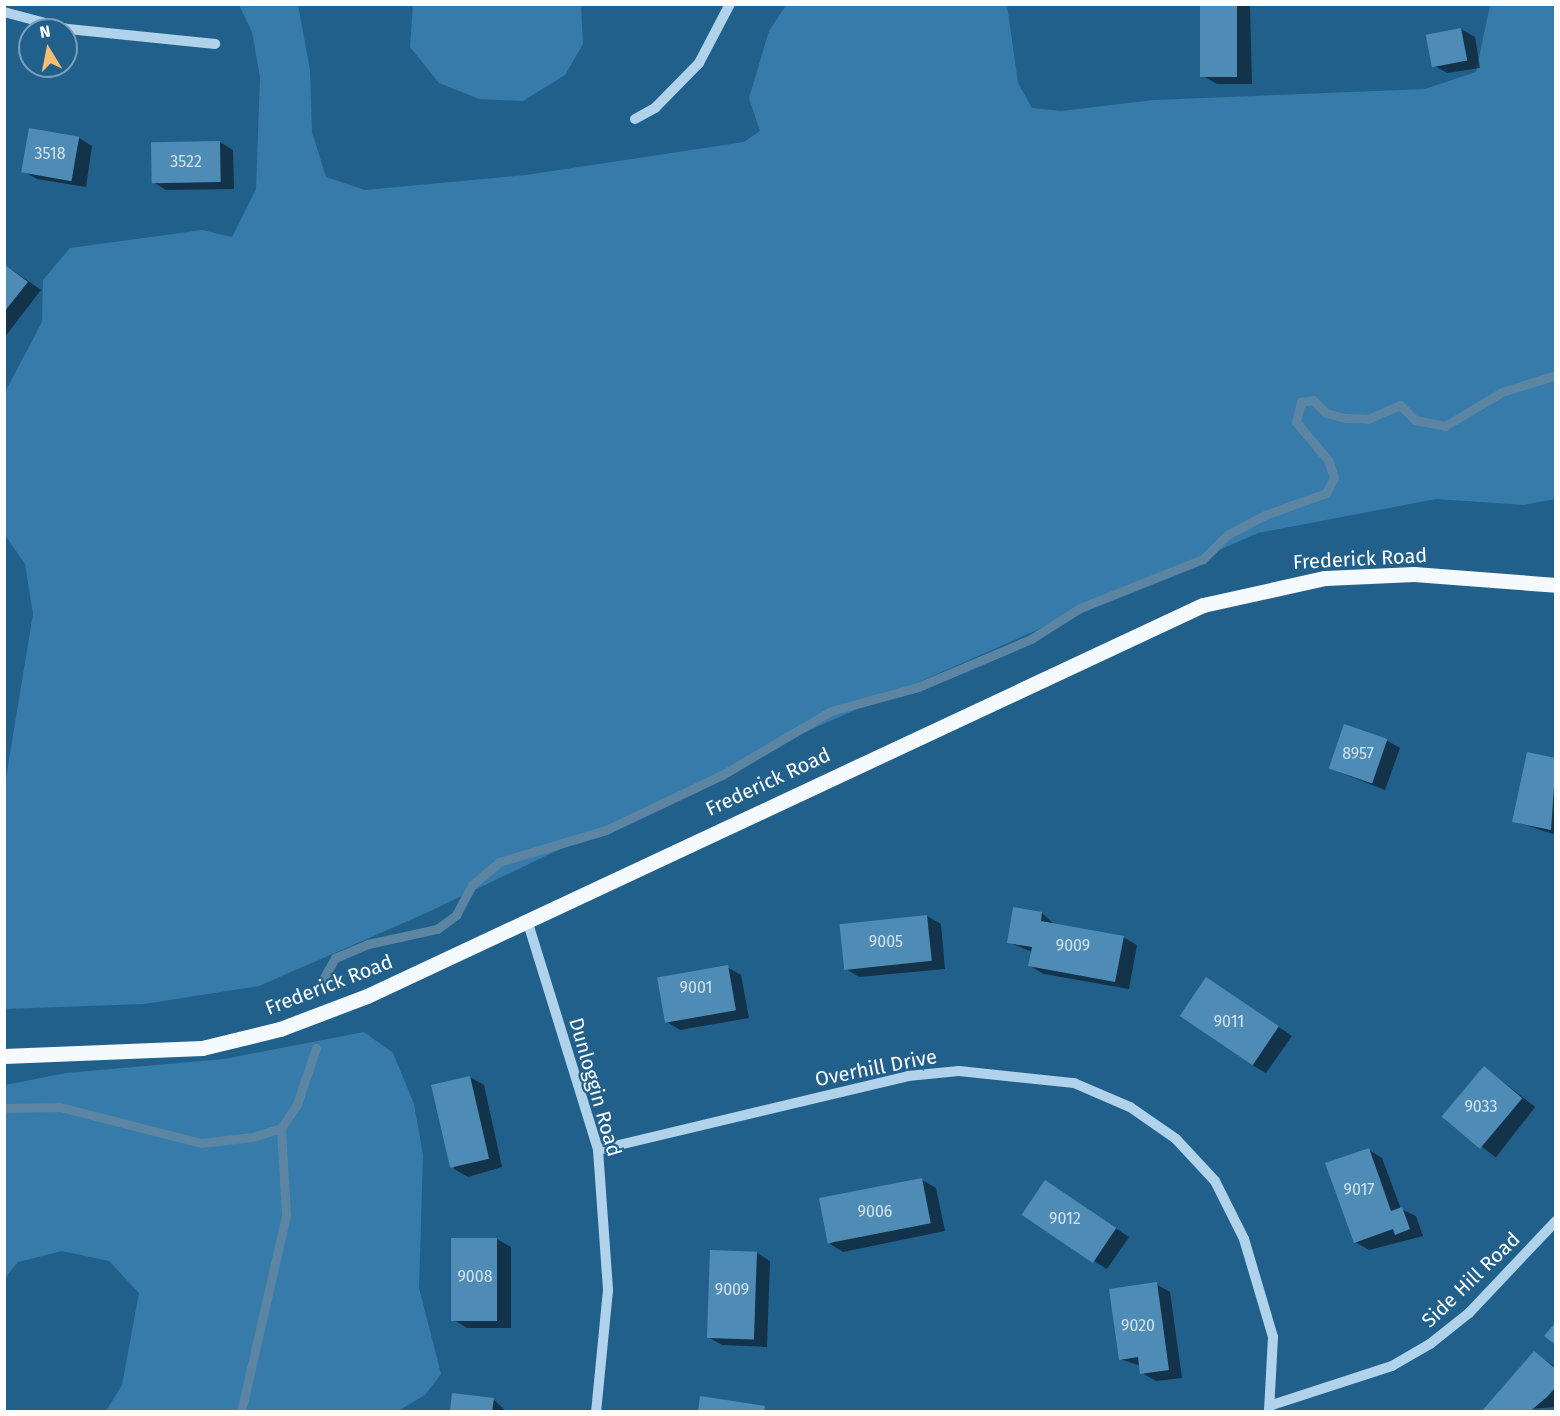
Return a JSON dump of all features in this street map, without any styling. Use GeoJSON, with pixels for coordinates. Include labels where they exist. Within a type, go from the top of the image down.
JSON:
{"type":"FeatureCollection","features":[{"type":"Feature","properties":{"kind":"main road","name":"Frederick Road"},"geometry":{"type":"LineString","coordinates":[[4,1056],[202,1048],[280,1029],[367,996],[1203,604],[1324,578],[1414,574],[1556,585]]}},
{"type":"Feature","properties":{"kind":"street"},"geometry":{"type":"LineString","coordinates":[[635,119],[672,94],[699,63],[730,4]]}},
{"type":"Feature","properties":{"kind":"street"},"geometry":{"type":"LineString","coordinates":[[4,12],[78,30],[215,44]]}},
{"type":"Feature","properties":{"kind":"street","name":"Dunloggin Road"},"geometry":{"type":"LineString","coordinates":[[527,920],[598,1150],[608,1290],[596,1412]]}},
{"type":"Feature","properties":{"kind":"street","name":"Overhill Drive"},"geometry":{"type":"LineString","coordinates":[[598,1150],[908,1076],[959,1071],[1074,1083],[1130,1107],[1176,1139],[1215,1181],[1244,1239],[1273,1337],[1270,1408]]}},
{"type":"Feature","properties":{"kind":"street","name":"Side Hill Road"},"geometry":{"type":"LineString","coordinates":[[1270,1408],[1392,1366],[1430,1344],[1469,1313],[1556,1221]]}},
{"type":"Feature","properties":{"kind":"shaded area"},"geometry":{"type":"Polygon","coordinates":[[[239,5],[298,5],[310,70],[312,132],[326,177],[365,190],[526,175],[744,142],[760,131],[749,98],[769,31],[786,5],[1007,5],[1018,83],[1032,108],[1061,111],[1154,100],[1425,89],[1476,72],[1490,5],[1555,5],[1555,499],[1524,505],[1436,499],[1258,533],[821,725],[424,914],[259,986],[144,1004],[5,1009],[5,784],[33,614],[25,564],[5,535],[5,392],[42,322],[43,280],[70,248],[202,230],[232,237],[256,189],[260,77],[252,32],[239,5]]]}},
{"type":"Feature","properties":{"kind":"shaded area"},"geometry":{"type":"Polygon","coordinates":[[[413,5],[581,5],[583,44],[565,75],[523,101],[479,99],[439,83],[410,47],[413,5]]]}},
{"type":"Feature","properties":{"kind":"shaded area"},"geometry":{"type":"Polygon","coordinates":[[[364,1032],[393,1053],[414,1104],[423,1155],[419,1288],[441,1374],[425,1395],[398,1411],[106,1411],[122,1385],[139,1293],[109,1261],[62,1251],[18,1262],[5,1278],[5,1085],[66,1073],[224,1059],[364,1032]]]}},
{"type":"Feature","properties":{"kind":"building"},"geometry":{"type":"Polygon","coordinates":[[[1200,4],[1237,4],[1237,77],[1200,77],[1200,4]]]}},
{"type":"Feature","properties":{"kind":"building"},"geometry":{"type":"Polygon","coordinates":[[[1461,28],[1467,60],[1432,67],[1426,35],[1461,28]]]}},
{"type":"Feature","properties":{"kind":"building"},"geometry":{"type":"Polygon","coordinates":[[[29,128],[79,137],[71,181],[21,172],[29,128]]]}},
{"type":"Feature","properties":{"kind":"building"},"geometry":{"type":"Polygon","coordinates":[[[220,141],[221,182],[152,183],[151,142],[220,141]]]}},
{"type":"Feature","properties":{"kind":"building"},"geometry":{"type":"Polygon","coordinates":[[[4,264],[28,282],[4,312],[4,264]]]}},
{"type":"Feature","properties":{"kind":"building"},"geometry":{"type":"Polygon","coordinates":[[[1344,724],[1387,739],[1372,783],[1329,768],[1344,724]]]}},
{"type":"Feature","properties":{"kind":"building"},"geometry":{"type":"Polygon","coordinates":[[[1527,752],[1556,758],[1551,830],[1512,822],[1527,752]]]}},
{"type":"Feature","properties":{"kind":"building"},"geometry":{"type":"Polygon","coordinates":[[[1013,907],[1042,912],[1041,921],[1124,936],[1115,982],[1028,966],[1032,947],[1007,943],[1013,907]]]}},
{"type":"Feature","properties":{"kind":"building"},"geometry":{"type":"Polygon","coordinates":[[[927,915],[932,961],[844,970],[839,924],[927,915]]]}},
{"type":"Feature","properties":{"kind":"building"},"geometry":{"type":"Polygon","coordinates":[[[728,965],[736,1010],[665,1023],[657,978],[728,965]]]}},
{"type":"Feature","properties":{"kind":"building"},"geometry":{"type":"Polygon","coordinates":[[[1206,977],[1279,1026],[1253,1065],[1180,1016],[1206,977]]]}},
{"type":"Feature","properties":{"kind":"building"},"geometry":{"type":"Polygon","coordinates":[[[1484,1066],[1522,1098],[1480,1149],[1442,1117],[1484,1066]]]}},
{"type":"Feature","properties":{"kind":"building"},"geometry":{"type":"Polygon","coordinates":[[[470,1076],[489,1159],[450,1168],[431,1085],[470,1076]]]}},
{"type":"Feature","properties":{"kind":"building"},"geometry":{"type":"Polygon","coordinates":[[[1369,1148],[1391,1211],[1402,1207],[1410,1229],[1395,1235],[1393,1229],[1354,1243],[1325,1163],[1369,1148]]]}},
{"type":"Feature","properties":{"kind":"building"},"geometry":{"type":"Polygon","coordinates":[[[922,1178],[931,1223],[828,1243],[819,1198],[922,1178]]]}},
{"type":"Feature","properties":{"kind":"building"},"geometry":{"type":"Polygon","coordinates":[[[1045,1180],[1116,1228],[1093,1263],[1022,1215],[1045,1180]]]}},
{"type":"Feature","properties":{"kind":"building"},"geometry":{"type":"Polygon","coordinates":[[[451,1238],[497,1238],[497,1321],[451,1321],[451,1238]]]}},
{"type":"Feature","properties":{"kind":"building"},"geometry":{"type":"Polygon","coordinates":[[[710,1250],[757,1252],[754,1340],[707,1338],[710,1250]]]}},
{"type":"Feature","properties":{"kind":"building"},"geometry":{"type":"Polygon","coordinates":[[[1157,1282],[1169,1370],[1140,1374],[1138,1357],[1119,1360],[1109,1289],[1157,1282]]]}},
{"type":"Feature","properties":{"kind":"building"},"geometry":{"type":"Polygon","coordinates":[[[1556,1322],[1556,1345],[1544,1336],[1556,1322]]]}},
{"type":"Feature","properties":{"kind":"building"},"geometry":{"type":"Polygon","coordinates":[[[1534,1351],[1556,1369],[1556,1387],[1529,1412],[1481,1412],[1534,1351]]]}},
{"type":"Feature","properties":{"kind":"building"},"geometry":{"type":"Polygon","coordinates":[[[452,1393],[494,1398],[492,1412],[450,1412],[452,1393]]]}},
{"type":"Feature","properties":{"kind":"building"},"geometry":{"type":"Polygon","coordinates":[[[700,1396],[765,1406],[764,1412],[698,1412],[700,1396]]]}},
{"type":"Feature","properties":{"kind":"waterway"},"geometry":{"type":"LineString","coordinates":[[321,983],[335,958],[368,944],[437,929],[456,915],[472,885],[499,862],[606,830],[722,775],[831,711],[918,687],[1031,639],[1080,608],[1203,559],[1227,535],[1265,515],[1326,493],[1334,478],[1328,460],[1296,422],[1301,402],[1313,400],[1326,413],[1345,418],[1368,419],[1400,405],[1415,420],[1445,426],[1502,392],[1556,375]]}},
{"type":"Feature","properties":{"kind":"waterway"},"geometry":{"type":"LineString","coordinates":[[4,1108],[60,1107],[201,1143],[253,1137],[281,1128],[297,1104],[316,1048]]}},
{"type":"Feature","properties":{"kind":"waterway"},"geometry":{"type":"LineString","coordinates":[[241,1412],[286,1215],[281,1128]]}}]}
